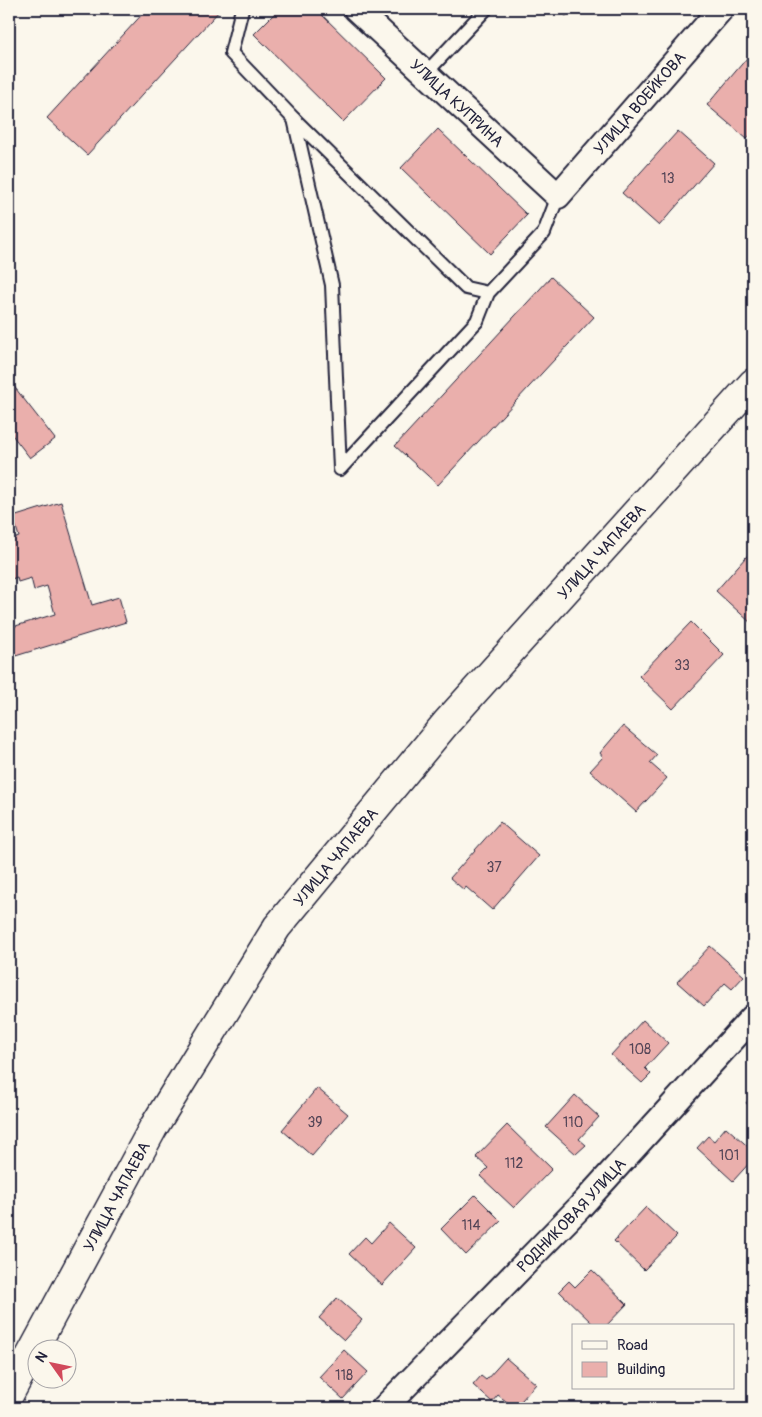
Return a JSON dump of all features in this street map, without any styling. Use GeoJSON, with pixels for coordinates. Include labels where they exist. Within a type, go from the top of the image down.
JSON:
{"type":"FeatureCollection","features":[{"type":"Feature","properties":{"kind":"street","name":"УЛИЦА КУПРИНА"},"geometry":{"type":"LineString","coordinates":[[356,9],[558,196]]}},
{"type":"Feature","properties":{"kind":"street","name":"УЛИЦА ВОЕЙКОВА"},"geometry":{"type":"LineString","coordinates":[[558,196],[721,9]]}},
{"type":"Feature","properties":{"kind":"street","name":"УЛИЦА ЧАПАЕВА"},"geometry":{"type":"LineString","coordinates":[[9,1395],[153,1128],[277,927],[446,723],[753,383]]}},
{"type":"Feature","properties":{"kind":"street","name":"РОДНИКОВАЯ УЛИЦА"},"geometry":{"type":"LineString","coordinates":[[384,1408],[579,1208],[753,1017]]}},
{"type":"Feature","properties":{"kind":"lane"},"geometry":{"type":"LineString","coordinates":[[242,9],[231,53],[294,119],[466,288],[488,293]]}},
{"type":"Feature","properties":{"kind":"lane"},"geometry":{"type":"LineString","coordinates":[[425,74],[486,9]]}},
{"type":"Feature","properties":{"kind":"lane"},"geometry":{"type":"LineString","coordinates":[[294,119],[332,285],[340,469],[477,321],[488,293],[544,233],[558,196]]}},
{"type":"Feature","properties":{"kind":"building"},"geometry":{"type":"Polygon","coordinates":[[[147,9],[221,9],[87,155],[47,118],[147,9]]]}},
{"type":"Feature","properties":{"kind":"building"},"geometry":{"type":"Polygon","coordinates":[[[279,9],[316,9],[386,78],[343,122],[254,34],[279,9]]]}},
{"type":"Feature","properties":{"kind":"building"},"geometry":{"type":"Polygon","coordinates":[[[558,9],[573,9],[566,16],[558,9]]]}},
{"type":"Feature","properties":{"kind":"building"},"geometry":{"type":"Polygon","coordinates":[[[753,51],[753,132],[747,139],[707,105],[753,51]]]}},
{"type":"Feature","properties":{"kind":"building"},"geometry":{"type":"Polygon","coordinates":[[[438,129],[527,215],[490,254],[401,168],[438,129]]]}},
{"type":"Feature","properties":{"kind":"building"},"geometry":{"type":"Polygon","coordinates":[[[678,131],[714,163],[659,226],[622,193],[678,131]]]}},
{"type":"Feature","properties":{"kind":"building"},"geometry":{"type":"Polygon","coordinates":[[[551,277],[594,317],[438,485],[395,446],[551,277]]]}},
{"type":"Feature","properties":{"kind":"building"},"geometry":{"type":"Polygon","coordinates":[[[9,380],[55,439],[30,458],[9,431],[9,380]]]}},
{"type":"Feature","properties":{"kind":"building"},"geometry":{"type":"Polygon","coordinates":[[[61,502],[92,605],[119,597],[126,622],[9,658],[9,628],[55,614],[47,586],[34,590],[31,578],[18,582],[17,577],[9,580],[9,540],[19,537],[13,517],[61,502]]]}},
{"type":"Feature","properties":{"kind":"building"},"geometry":{"type":"Polygon","coordinates":[[[753,549],[753,622],[752,624],[716,591],[753,549]]]}},
{"type":"Feature","properties":{"kind":"building"},"geometry":{"type":"Polygon","coordinates":[[[691,622],[724,655],[673,709],[639,676],[691,622]]]}},
{"type":"Feature","properties":{"kind":"building"},"geometry":{"type":"Polygon","coordinates":[[[623,726],[657,755],[650,763],[667,778],[636,812],[590,771],[603,757],[600,753],[623,726]]]}},
{"type":"Feature","properties":{"kind":"building"},"geometry":{"type":"Polygon","coordinates":[[[500,822],[539,856],[492,910],[466,887],[464,890],[450,878],[500,822]]]}},
{"type":"Feature","properties":{"kind":"building"},"geometry":{"type":"Polygon","coordinates":[[[710,946],[744,976],[732,989],[725,983],[704,1006],[677,982],[710,946]]]}},
{"type":"Feature","properties":{"kind":"building"},"geometry":{"type":"Polygon","coordinates":[[[643,1020],[668,1043],[645,1068],[651,1074],[642,1083],[611,1055],[643,1020]]]}},
{"type":"Feature","properties":{"kind":"building"},"geometry":{"type":"Polygon","coordinates":[[[317,1088],[348,1114],[312,1156],[282,1130],[317,1088]]]}},
{"type":"Feature","properties":{"kind":"building"},"geometry":{"type":"Polygon","coordinates":[[[753,1094],[753,1109],[746,1103],[753,1094]]]}},
{"type":"Feature","properties":{"kind":"building"},"geometry":{"type":"Polygon","coordinates":[[[575,1095],[599,1117],[579,1139],[586,1145],[576,1154],[546,1127],[575,1095]]]}},
{"type":"Feature","properties":{"kind":"building"},"geometry":{"type":"Polygon","coordinates":[[[507,1125],[552,1169],[514,1208],[480,1176],[488,1168],[476,1157],[507,1125]]]}},
{"type":"Feature","properties":{"kind":"building"},"geometry":{"type":"Polygon","coordinates":[[[726,1127],[753,1151],[753,1159],[733,1181],[697,1148],[708,1136],[714,1141],[726,1127]]]}},
{"type":"Feature","properties":{"kind":"building"},"geometry":{"type":"Polygon","coordinates":[[[475,1195],[501,1221],[466,1255],[441,1229],[475,1195]]]}},
{"type":"Feature","properties":{"kind":"building"},"geometry":{"type":"Polygon","coordinates":[[[646,1207],[677,1236],[644,1270],[614,1241],[646,1207]]]}},
{"type":"Feature","properties":{"kind":"building"},"geometry":{"type":"Polygon","coordinates":[[[389,1223],[416,1248],[382,1285],[349,1254],[365,1237],[371,1243],[389,1223]]]}},
{"type":"Feature","properties":{"kind":"building"},"geometry":{"type":"Polygon","coordinates":[[[592,1270],[627,1304],[608,1324],[593,1324],[559,1291],[569,1281],[575,1287],[592,1270]]]}},
{"type":"Feature","properties":{"kind":"building"},"geometry":{"type":"Polygon","coordinates":[[[337,1298],[362,1320],[344,1340],[319,1318],[337,1298]]]}},
{"type":"Feature","properties":{"kind":"building"},"geometry":{"type":"Polygon","coordinates":[[[344,1350],[368,1372],[343,1399],[319,1377],[344,1350]]]}},
{"type":"Feature","properties":{"kind":"building"},"geometry":{"type":"Polygon","coordinates":[[[506,1358],[536,1384],[515,1408],[498,1395],[492,1402],[473,1385],[481,1376],[486,1380],[506,1358]]]}}]}
